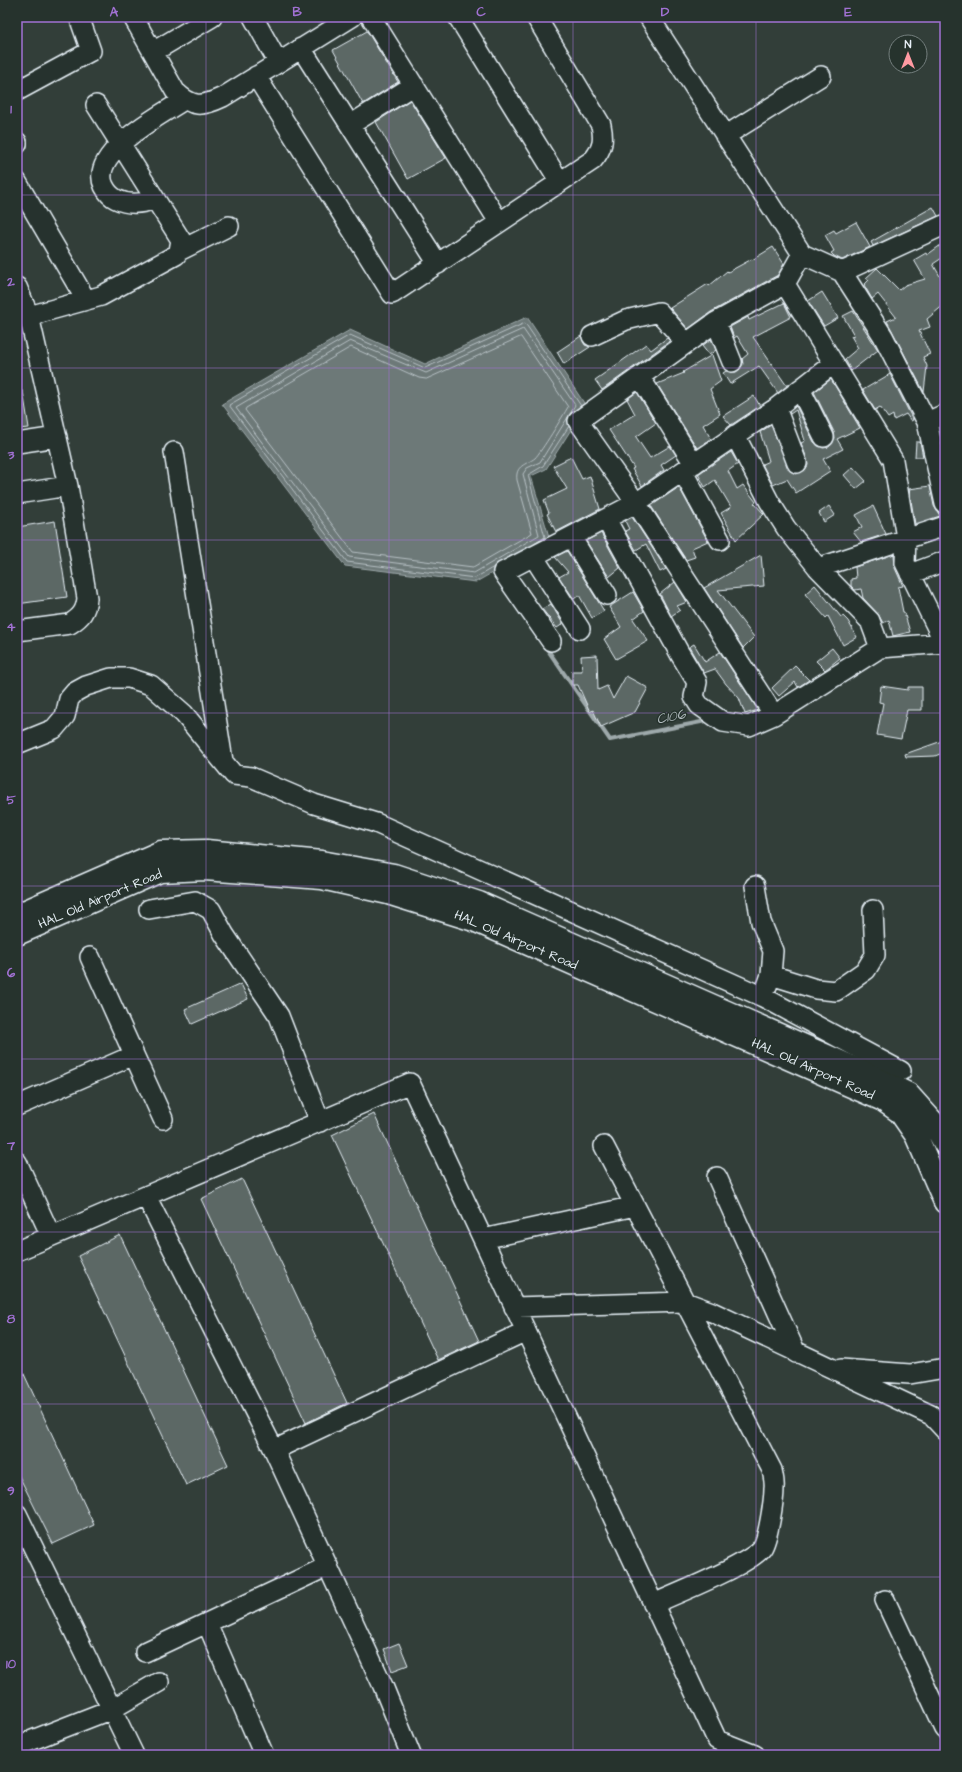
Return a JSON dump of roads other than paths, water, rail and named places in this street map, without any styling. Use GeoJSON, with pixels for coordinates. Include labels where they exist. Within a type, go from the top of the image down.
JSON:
{"type":"FeatureCollection","features":[{"type":"Feature","properties":{"kind":"main road","name":"HAL Old Airport Road"},"geometry":{"type":"LineString","coordinates":[[17,915],[161,852],[206,851],[321,862],[394,875],[479,903],[861,1071],[908,1094],[933,1122],[943,1138]]}},
{"type":"Feature","properties":{"kind":"main road","name":"HAL Old Airport Road"},"geometry":{"type":"LineString","coordinates":[[17,934],[160,871],[205,869],[322,878],[380,891],[474,920],[882,1100],[900,1112],[916,1135],[927,1164],[945,1202]]}},
{"type":"Feature","properties":{"kind":"street"},"geometry":{"type":"LineString","coordinates":[[17,91],[91,51],[79,17]]}},
{"type":"Feature","properties":{"kind":"street"},"geometry":{"type":"LineString","coordinates":[[133,17],[175,91],[184,100],[199,105],[206,104],[223,97],[352,17]]}},
{"type":"Feature","properties":{"kind":"street"},"geometry":{"type":"LineString","coordinates":[[153,52],[212,17]]}},
{"type":"Feature","properties":{"kind":"street"},"geometry":{"type":"LineString","coordinates":[[254,17],[278,62]]}},
{"type":"Feature","properties":{"kind":"street"},"geometry":{"type":"LineString","coordinates":[[371,17],[499,222]]}},
{"type":"Feature","properties":{"kind":"street"},"geometry":{"type":"LineString","coordinates":[[458,17],[560,182]]}},
{"type":"Feature","properties":{"kind":"street"},"geometry":{"type":"LineString","coordinates":[[256,76],[392,294],[593,160],[601,150],[604,138],[601,125],[536,17]]}},
{"type":"Feature","properties":{"kind":"street"},"geometry":{"type":"LineString","coordinates":[[649,17],[802,254],[842,272],[883,336],[927,422],[945,504]]}},
{"type":"Feature","properties":{"kind":"street"},"geometry":{"type":"LineString","coordinates":[[301,48],[438,264]]}},
{"type":"Feature","properties":{"kind":"street"},"geometry":{"type":"LineString","coordinates":[[725,136],[821,76]]}},
{"type":"Feature","properties":{"kind":"street"},"geometry":{"type":"LineString","coordinates":[[350,125],[414,85]]}},
{"type":"Feature","properties":{"kind":"street"},"geometry":{"type":"LineString","coordinates":[[155,199],[147,202],[131,203],[120,201],[108,193],[102,182],[102,174],[109,157],[120,143],[184,100]]}},
{"type":"Feature","properties":{"kind":"street"},"geometry":{"type":"LineString","coordinates":[[96,105],[181,240],[179,251]]}},
{"type":"Feature","properties":{"kind":"street"},"geometry":{"type":"LineString","coordinates":[[17,182],[86,300]]}},
{"type":"Feature","properties":{"kind":"street"},"geometry":{"type":"LineString","coordinates":[[842,272],[944,224],[945,227]]}},
{"type":"Feature","properties":{"kind":"street"},"geometry":{"type":"LineString","coordinates":[[29,316],[86,300],[113,290],[176,255],[179,251],[229,226]]}},
{"type":"Feature","properties":{"kind":"street"},"geometry":{"type":"LineString","coordinates":[[774,716],[636,503],[578,421],[716,322],[785,284],[802,254]]}},
{"type":"Feature","properties":{"kind":"street"},"geometry":{"type":"LineString","coordinates":[[606,520],[697,682],[694,698],[699,705],[723,722],[749,726],[774,716],[879,644],[945,644],[905,563],[906,538],[893,460],[785,284]]}},
{"type":"Feature","properties":{"kind":"street"},"geometry":{"type":"LineString","coordinates":[[17,287],[29,316],[57,437],[68,486],[87,598],[85,610],[78,619],[70,624],[17,631]]}},
{"type":"Feature","properties":{"kind":"street"},"geometry":{"type":"LineString","coordinates":[[592,336],[626,320],[659,312],[686,343]]}},
{"type":"Feature","properties":{"kind":"street"},"geometry":{"type":"LineString","coordinates":[[716,322],[732,362]]}},
{"type":"Feature","properties":{"kind":"street"},"geometry":{"type":"LineString","coordinates":[[551,641],[503,572],[606,520],[636,503],[776,408],[834,363]]}},
{"type":"Feature","properties":{"kind":"street"},"geometry":{"type":"LineString","coordinates":[[640,377],[688,468],[720,540]]}},
{"type":"Feature","properties":{"kind":"street"},"geometry":{"type":"LineString","coordinates":[[800,389],[824,437]]}},
{"type":"Feature","properties":{"kind":"street"},"geometry":{"type":"LineString","coordinates":[[776,408],[798,463]]}},
{"type":"Feature","properties":{"kind":"street"},"geometry":{"type":"LineString","coordinates":[[927,422],[945,414]]}},
{"type":"Feature","properties":{"kind":"street"},"geometry":{"type":"LineString","coordinates":[[735,435],[769,501],[786,528],[818,568],[870,621],[879,644]]}},
{"type":"Feature","properties":{"kind":"street"},"geometry":{"type":"LineString","coordinates":[[17,443],[57,437]]}},
{"type":"Feature","properties":{"kind":"street"},"geometry":{"type":"LineString","coordinates":[[174,452],[223,762]]}},
{"type":"Feature","properties":{"kind":"street"},"geometry":{"type":"LineString","coordinates":[[17,494],[68,486]]}},
{"type":"Feature","properties":{"kind":"street"},"geometry":{"type":"LineString","coordinates":[[818,568],[945,526]]}},
{"type":"Feature","properties":{"kind":"street"},"geometry":{"type":"LineString","coordinates":[[571,537],[607,595]]}},
{"type":"Feature","properties":{"kind":"street"},"geometry":{"type":"LineString","coordinates":[[533,556],[580,628]]}},
{"type":"Feature","properties":{"kind":"street"},"geometry":{"type":"LineString","coordinates":[[910,574],[945,561]]}},
{"type":"Feature","properties":{"kind":"street"},"geometry":{"type":"LineString","coordinates":[[17,744],[54,729],[65,716],[69,699],[75,692],[86,686],[111,678],[129,678],[151,685],[184,714],[234,775],[250,777],[314,804],[376,823],[763,997],[901,1071]]}},
{"type":"Feature","properties":{"kind":"street"},"geometry":{"type":"LineString","coordinates":[[755,886],[761,922],[773,951],[771,975],[763,997]]}},
{"type":"Feature","properties":{"kind":"street"},"geometry":{"type":"LineString","coordinates":[[149,909],[194,901],[211,910],[224,934],[279,1016],[320,1122]]}},
{"type":"Feature","properties":{"kind":"street"},"geometry":{"type":"LineString","coordinates":[[771,975],[816,989],[836,991],[866,970],[875,955],[873,910]]}},
{"type":"Feature","properties":{"kind":"street"},"geometry":{"type":"LineString","coordinates":[[90,957],[163,1119]]}},
{"type":"Feature","properties":{"kind":"street"},"geometry":{"type":"LineString","coordinates":[[17,1106],[134,1055]]}},
{"type":"Feature","properties":{"kind":"street"},"geometry":{"type":"LineString","coordinates":[[17,1250],[410,1083],[717,1740],[726,1750],[755,1755]]}},
{"type":"Feature","properties":{"kind":"street"},"geometry":{"type":"LineString","coordinates":[[920,1143],[943,1138]]}},
{"type":"Feature","properties":{"kind":"street"},"geometry":{"type":"LineString","coordinates":[[927,1164],[943,1138]]}},
{"type":"Feature","properties":{"kind":"street"},"geometry":{"type":"LineString","coordinates":[[604,1146],[772,1470],[775,1487],[763,1547],[754,1556],[695,1586],[654,1604]]}},
{"type":"Feature","properties":{"kind":"street"},"geometry":{"type":"LineString","coordinates":[[17,1162],[50,1236]]}},
{"type":"Feature","properties":{"kind":"street"},"geometry":{"type":"LineString","coordinates":[[717,1177],[796,1353]]}},
{"type":"Feature","properties":{"kind":"street"},"geometry":{"type":"LineString","coordinates":[[146,1196],[274,1450],[383,1686],[412,1755]]}},
{"type":"Feature","properties":{"kind":"street"},"geometry":{"type":"LineString","coordinates":[[483,1239],[635,1206]]}},
{"type":"Feature","properties":{"kind":"street"},"geometry":{"type":"LineString","coordinates":[[514,1307],[685,1302],[712,1312],[796,1353],[931,1415],[945,1430]]}},
{"type":"Feature","properties":{"kind":"street"},"geometry":{"type":"LineString","coordinates":[[274,1450],[526,1331]]}},
{"type":"Feature","properties":{"kind":"street"},"geometry":{"type":"LineString","coordinates":[[829,1368],[910,1374],[945,1368]]}},
{"type":"Feature","properties":{"kind":"street"},"geometry":{"type":"LineString","coordinates":[[17,1514],[134,1755]]}},
{"type":"Feature","properties":{"kind":"street"},"geometry":{"type":"LineString","coordinates":[[145,1652],[328,1566]]}},
{"type":"Feature","properties":{"kind":"street"},"geometry":{"type":"LineString","coordinates":[[885,1600],[945,1729]]}},
{"type":"Feature","properties":{"kind":"street"},"geometry":{"type":"LineString","coordinates":[[207,1623],[264,1755]]}},
{"type":"Feature","properties":{"kind":"street"},"geometry":{"type":"LineString","coordinates":[[17,1746],[112,1709],[160,1682]]}},
{"type":"Feature","properties":{"kind":"water"},"geometry":{"type":"Polygon","coordinates":[[[527,317],[586,406],[546,469],[531,476],[550,540],[476,582],[345,566],[222,404],[350,330],[425,364],[527,317]]]}},
{"type":"Feature","properties":{"kind":"waterway","name":"C106"},"geometry":{"type":"LineString","coordinates":[[545,646],[610,740],[711,720]]}}]}
